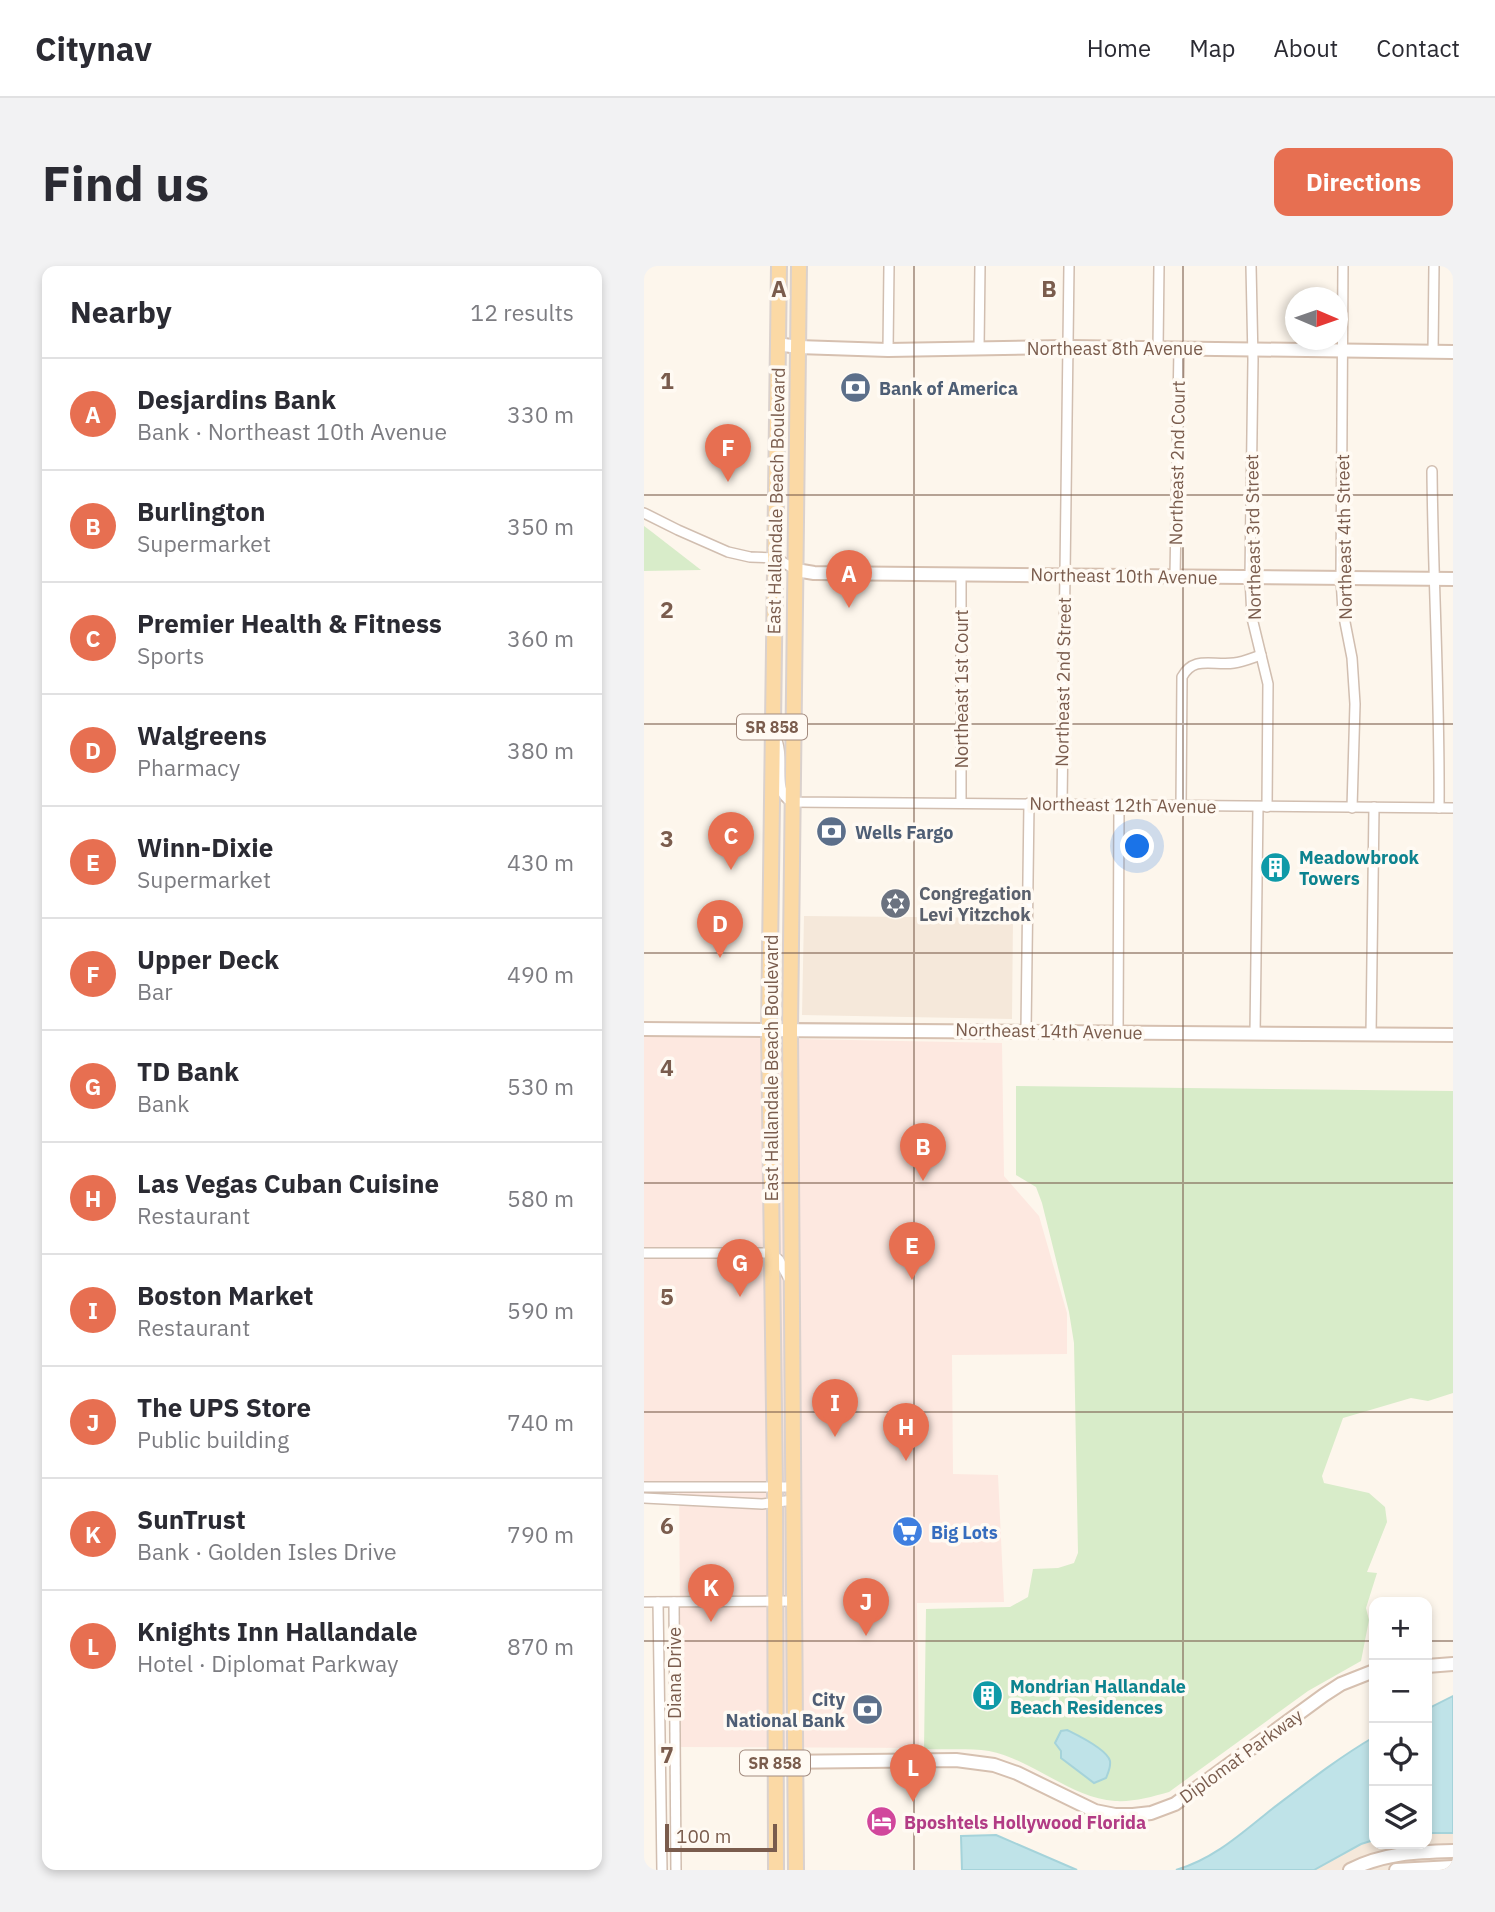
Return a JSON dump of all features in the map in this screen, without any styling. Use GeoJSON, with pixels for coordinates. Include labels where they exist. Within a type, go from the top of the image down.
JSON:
{"type":"FeatureCollection","features":[{"type":"Feature","properties":{"kind":"main road","name":"East Hallandale Beach Boulevard"},"geometry":{"type":"LineString","coordinates":[[776,1870],[775,1487],[769,1030],[779,266]]}},
{"type":"Feature","properties":{"kind":"main road","name":"East Hallandale Beach Boulevard"},"geometry":{"type":"LineString","coordinates":[[796,1870],[790,1030],[799,266]]}},
{"type":"Feature","properties":{"kind":"main road"},"geometry":{"type":"LineString","coordinates":[[772,803],[782,812],[785,861],[791,876]]}},
{"type":"Feature","properties":{"kind":"main road"},"geometry":{"type":"LineString","coordinates":[[771,1208],[780,1236],[791,1252]]}},
{"type":"Feature","properties":{"kind":"street"},"geometry":{"type":"LineString","coordinates":[[888,350],[889,266]]}},
{"type":"Feature","properties":{"kind":"street"},"geometry":{"type":"LineString","coordinates":[[979,348],[980,266]]}},
{"type":"Feature","properties":{"kind":"street","name":"Northeast 2nd Street"},"geometry":{"type":"LineString","coordinates":[[1062,804],[1069,266]]}},
{"type":"Feature","properties":{"kind":"street"},"geometry":{"type":"LineString","coordinates":[[1158,349],[1160,266]]}},
{"type":"Feature","properties":{"kind":"street","name":"Northeast 3rd Street"},"geometry":{"type":"LineString","coordinates":[[1251,266],[1250,577],[1252,618],[1268,684],[1255,1034]]}},
{"type":"Feature","properties":{"kind":"street","name":"Northeast 4th Street"},"geometry":{"type":"LineString","coordinates":[[1343,266],[1343,287]]}},
{"type":"Feature","properties":{"kind":"street"},"geometry":{"type":"LineString","coordinates":[[1433,352],[1434,266]]}},
{"type":"Feature","properties":{"kind":"street","name":"Northeast 8th Avenue"},"geometry":{"type":"LineString","coordinates":[[777,344],[888,350],[1068,347],[1285,349]]}},
{"type":"Feature","properties":{"kind":"street","name":"Northeast 2nd Court"},"geometry":{"type":"LineString","coordinates":[[1175,576],[1180,349]]}},
{"type":"Feature","properties":{"kind":"street","name":"Northeast 8th Avenue"},"geometry":{"type":"LineString","coordinates":[[1343,350],[1453,352]]}},
{"type":"Feature","properties":{"kind":"street","name":"Northeast 4th Street"},"geometry":{"type":"LineString","coordinates":[[1343,350],[1341,578],[1355,704],[1352,808]]}},
{"type":"Feature","properties":{"kind":"street"},"geometry":{"type":"LineString","coordinates":[[1432,471],[1433,579],[1440,734],[1439,808]]}},
{"type":"Feature","properties":{"kind":"street"},"geometry":{"type":"LineString","coordinates":[[644,513],[728,551],[750,557],[776,558],[796,570]]}},
{"type":"Feature","properties":{"kind":"street","name":"Northeast 10th Avenue"},"geometry":{"type":"LineString","coordinates":[[796,570],[814,573],[1453,579]]}},
{"type":"Feature","properties":{"kind":"street","name":"Northeast 1st Court"},"geometry":{"type":"LineString","coordinates":[[961,575],[961,803]]}},
{"type":"Feature","properties":{"kind":"street"},"geometry":{"type":"LineString","coordinates":[[1181,807],[1182,677],[1187,668],[1197,663],[1235,663],[1261,655]]}},
{"type":"Feature","properties":{"kind":"street"},"geometry":{"type":"LineString","coordinates":[[772,730],[781,751],[781,791],[784,798],[792,802]]}},
{"type":"Feature","properties":{"kind":"street","name":"Northeast 12th Avenue"},"geometry":{"type":"LineString","coordinates":[[792,802],[1453,808]]}},
{"type":"Feature","properties":{"kind":"street"},"geometry":{"type":"LineString","coordinates":[[1026,1031],[1029,803]]}},
{"type":"Feature","properties":{"kind":"street"},"geometry":{"type":"LineString","coordinates":[[1118,1032],[1119,806]]}},
{"type":"Feature","properties":{"kind":"street"},"geometry":{"type":"LineString","coordinates":[[1371,1035],[1374,807]]}},
{"type":"Feature","properties":{"kind":"street","name":"Northeast 14th Avenue"},"geometry":{"type":"LineString","coordinates":[[644,1029],[1453,1035]]}},
{"type":"Feature","properties":{"kind":"street"},"geometry":{"type":"LineString","coordinates":[[644,1254],[771,1253],[779,1260],[792,1289]]}},
{"type":"Feature","properties":{"kind":"street"},"geometry":{"type":"LineString","coordinates":[[644,1487],[775,1487],[793,1493]]}},
{"type":"Feature","properties":{"kind":"street"},"geometry":{"type":"LineString","coordinates":[[644,1498],[762,1504],[775,1502],[793,1493]]}},
{"type":"Feature","properties":{"kind":"street"},"geometry":{"type":"LineString","coordinates":[[644,1602],[794,1601]]}},
{"type":"Feature","properties":{"kind":"street","name":"Diana Drive"},"geometry":{"type":"LineString","coordinates":[[658,1602],[662,1870]]}},
{"type":"Feature","properties":{"kind":"street","name":"Diana Drive"},"geometry":{"type":"LineString","coordinates":[[674,1602],[676,1870]]}},
{"type":"Feature","properties":{"kind":"street"},"geometry":{"type":"LineString","coordinates":[[1432,1666],[1453,1664]]}},
{"type":"Feature","properties":{"kind":"street","name":"Diplomat Parkway"},"geometry":{"type":"LineString","coordinates":[[775,1762],[963,1761],[1017,1773],[1095,1811],[1115,1815],[1151,1813],[1175,1804],[1341,1684],[1369,1673]]}},
{"type":"Feature","properties":{"kind":"street"},"geometry":{"type":"LineString","coordinates":[[1350,1870],[1376,1858],[1405,1852],[1453,1851]]}},
{"type":"Feature","properties":{"kind":"street"},"geometry":{"type":"LineString","coordinates":[[1396,1870],[1453,1867]]}},
{"type":"Feature","properties":{"kind":"shaded area"},"geometry":{"type":"Polygon","coordinates":[[[804,916],[1013,918],[1012,1019],[802,1015],[804,916]]]}},
{"type":"Feature","properties":{"kind":"shaded area"},"geometry":{"type":"Polygon","coordinates":[[[644,1036],[1002,1043],[1004,1176],[1039,1216],[1067,1313],[1067,1354],[952,1355],[953,1474],[998,1475],[1004,1602],[917,1603],[919,1748],[681,1747],[679,1481],[644,1481],[644,1036]]]}},
{"type":"Feature","properties":{"kind":"shaded area"},"geometry":{"type":"Polygon","coordinates":[[[1432,1833],[1453,1833],[1453,1870],[1314,1870],[1369,1842],[1369,1849],[1432,1849],[1432,1833]]]}},
{"type":"Feature","properties":{"kind":"green space"},"geometry":{"type":"Polygon","coordinates":[[[644,526],[652,532],[701,570],[644,571],[644,526]]]}},
{"type":"Feature","properties":{"kind":"green space"},"geometry":{"type":"Polygon","coordinates":[[[1016,1086],[1453,1091],[1453,1393],[1428,1401],[1411,1398],[1343,1418],[1322,1476],[1324,1483],[1369,1493],[1385,1507],[1387,1522],[1367,1572],[1377,1573],[1366,1608],[1369,1620],[1361,1661],[1308,1691],[1169,1792],[1136,1800],[1115,1801],[1083,1793],[1021,1762],[989,1751],[924,1749],[926,1609],[1010,1607],[1028,1597],[1033,1569],[1058,1568],[1074,1563],[1078,1553],[1074,1343],[1069,1312],[1036,1187],[1016,1175],[1016,1086]]]}},
{"type":"Feature","properties":{"kind":"water"},"geometry":{"type":"Polygon","coordinates":[[[1453,1696],[1453,1833],[1432,1833],[1432,1706],[1453,1696]]]}},
{"type":"Feature","properties":{"kind":"water"},"geometry":{"type":"Polygon","coordinates":[[[1067,1730],[1108,1756],[1110,1765],[1106,1778],[1094,1783],[1061,1758],[1061,1751],[1055,1743],[1061,1731],[1067,1730]]]}},
{"type":"Feature","properties":{"kind":"water"},"geometry":{"type":"Polygon","coordinates":[[[1369,1740],[1369,1842],[1314,1870],[1176,1870],[1203,1859],[1227,1844],[1369,1740]]]}},
{"type":"Feature","properties":{"kind":"water"},"geometry":{"type":"Polygon","coordinates":[[[996,1835],[1077,1870],[962,1870],[961,1836],[996,1835]]]}},
{"type":"Feature","properties":{"kind":"place","name":"Bank of America"},"geometry":{"type":"Point","coordinates":[856,388]}},
{"type":"Feature","properties":{"kind":"place","name":"Upper Deck"},"geometry":{"type":"Point","coordinates":[728,482]}},
{"type":"Feature","properties":{"kind":"place","name":"Desjardins Bank"},"geometry":{"type":"Point","coordinates":[849,608]}},
{"type":"Feature","properties":{"kind":"place","name":"Wells Fargo"},"geometry":{"type":"Point","coordinates":[832,832]}},
{"type":"Feature","properties":{"kind":"place","name":"Meadowbrook Towers"},"geometry":{"type":"Point","coordinates":[1276,867]}},
{"type":"Feature","properties":{"kind":"place","name":"Premier Health & Fitness"},"geometry":{"type":"Point","coordinates":[731,870]}},
{"type":"Feature","properties":{"kind":"place","name":"Congregation Levi Yitzchok"},"geometry":{"type":"Point","coordinates":[896,903]}},
{"type":"Feature","properties":{"kind":"place","name":"Walgreens"},"geometry":{"type":"Point","coordinates":[720,958]}},
{"type":"Feature","properties":{"kind":"place","name":"Burlington"},"geometry":{"type":"Point","coordinates":[923,1181]}},
{"type":"Feature","properties":{"kind":"place","name":"Winn-Dixie"},"geometry":{"type":"Point","coordinates":[912,1280]}},
{"type":"Feature","properties":{"kind":"place","name":"TD Bank"},"geometry":{"type":"Point","coordinates":[740,1297]}},
{"type":"Feature","properties":{"kind":"place","name":"Boston Market"},"geometry":{"type":"Point","coordinates":[835,1437]}},
{"type":"Feature","properties":{"kind":"place","name":"Las Vegas Cuban Cuisine"},"geometry":{"type":"Point","coordinates":[906,1461]}},
{"type":"Feature","properties":{"kind":"place","name":"Big Lots"},"geometry":{"type":"Point","coordinates":[908,1532]}},
{"type":"Feature","properties":{"kind":"place","name":"SunTrust"},"geometry":{"type":"Point","coordinates":[711,1622]}},
{"type":"Feature","properties":{"kind":"place","name":"The UPS Store"},"geometry":{"type":"Point","coordinates":[866,1636]}},
{"type":"Feature","properties":{"kind":"place","name":"Mondrian Hallandale Beach Residences"},"geometry":{"type":"Point","coordinates":[987,1696]}},
{"type":"Feature","properties":{"kind":"place","name":"City National Bank"},"geometry":{"type":"Point","coordinates":[868,1709]}},
{"type":"Feature","properties":{"kind":"place","name":"Knights Inn Hallandale"},"geometry":{"type":"Point","coordinates":[913,1802]}},
{"type":"Feature","properties":{"kind":"place","name":"Bposhtels Hollywood Florida"},"geometry":{"type":"Point","coordinates":[881,1822]}}]}
